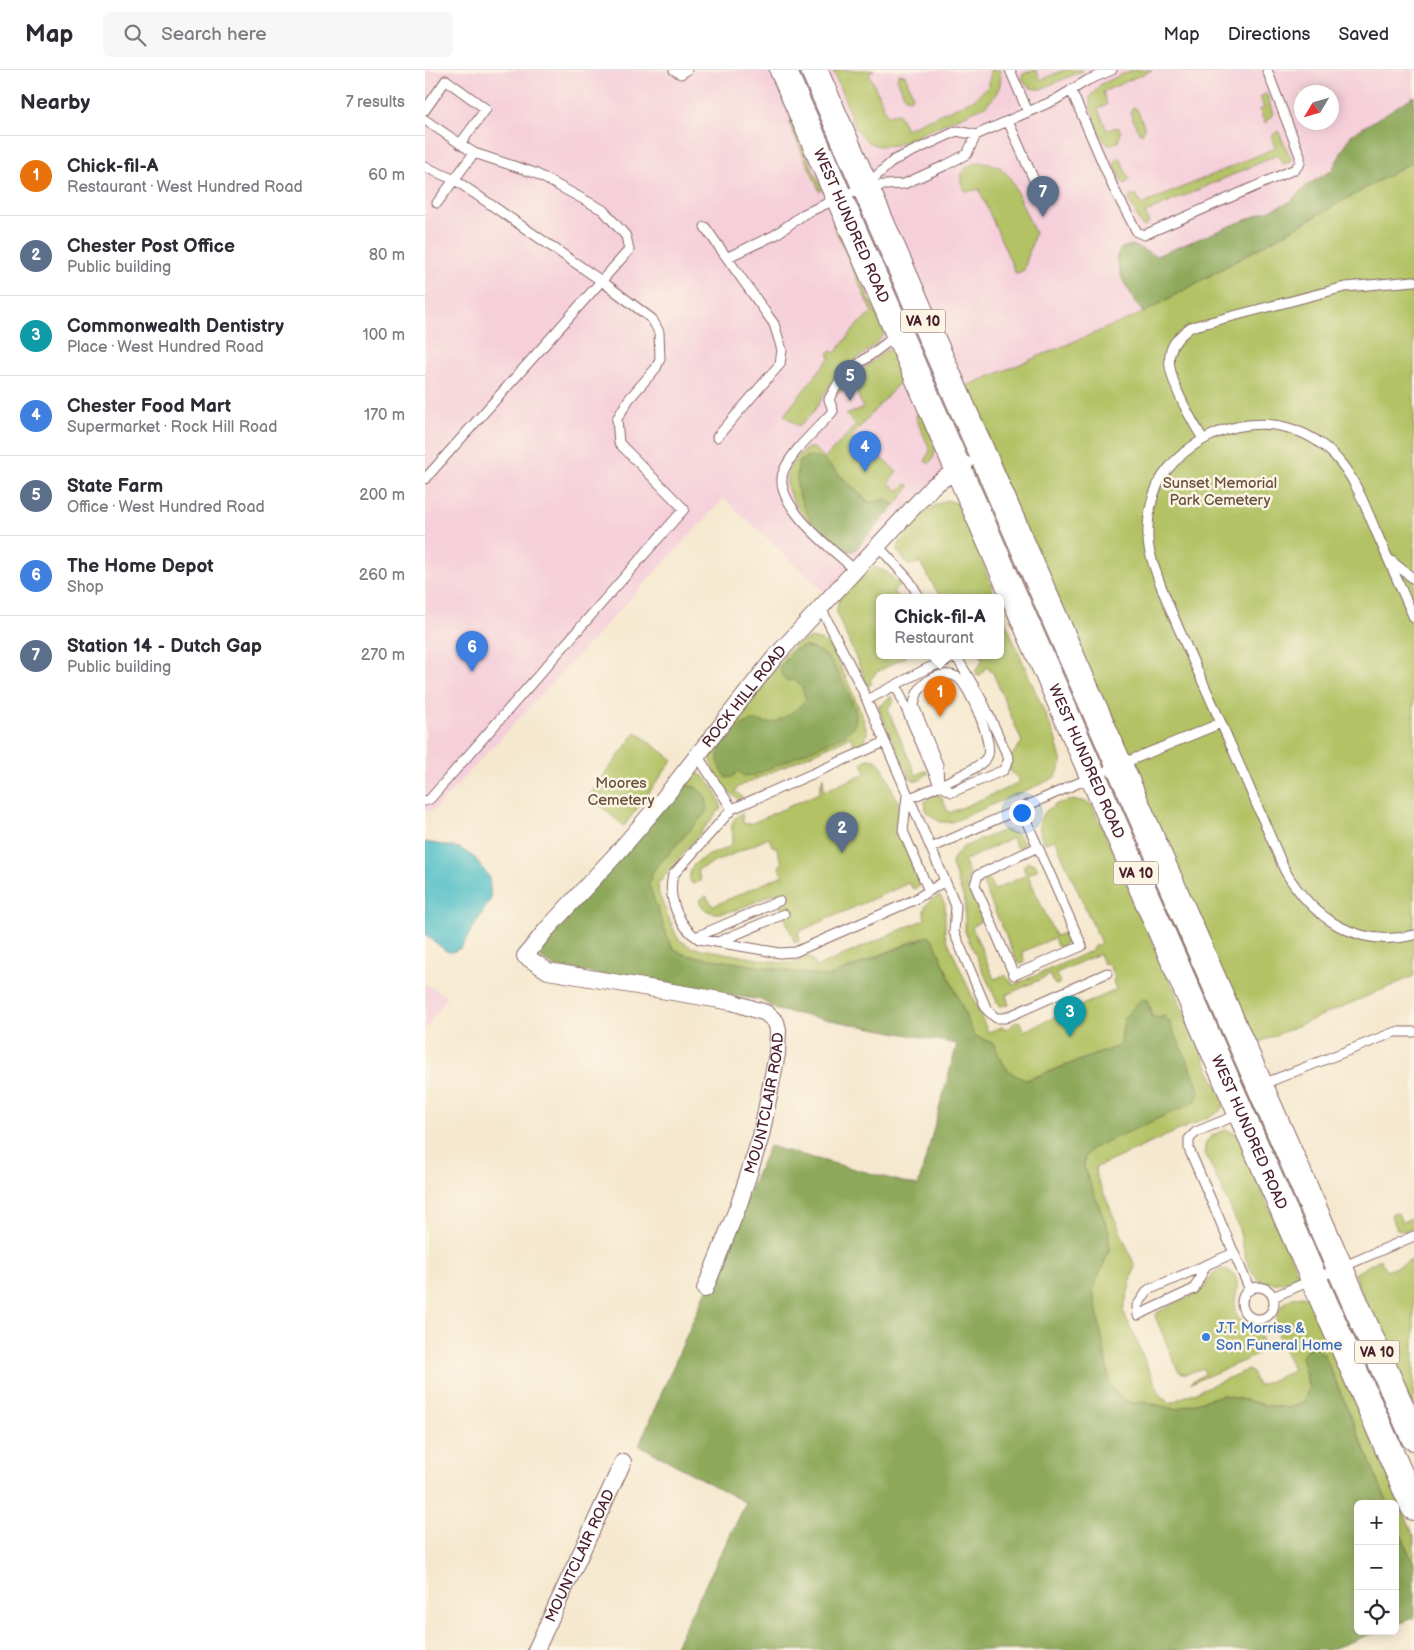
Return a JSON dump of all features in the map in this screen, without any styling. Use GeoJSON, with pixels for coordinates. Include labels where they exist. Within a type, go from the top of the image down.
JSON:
{"type":"FeatureCollection","features":[{"type":"Feature","properties":{"kind":"main road","name":"WEST HUNDRED ROAD"},"geometry":{"type":"LineString","coordinates":[[783,70],[1414,1507]]}},
{"type":"Feature","properties":{"kind":"main road","name":"WEST HUNDRED ROAD"},"geometry":{"type":"LineString","coordinates":[[813,70],[1414,1436]]}},
{"type":"Feature","properties":{"kind":"street","name":"ROCK HILL ROAD"},"geometry":{"type":"LineString","coordinates":[[525,956],[547,929],[620,850],[774,658],[879,547],[933,486],[958,467],[982,455]]}},
{"type":"Feature","properties":{"kind":"street","name":"MOUNTCLAIR ROAD"},"geometry":{"type":"LineString","coordinates":[[525,956],[548,971],[732,1002],[766,1013],[776,1022],[778,1030],[777,1054],[761,1136],[739,1204],[705,1289]]}},
{"type":"Feature","properties":{"kind":"street","name":"MOUNTCLAIR ROAD"},"geometry":{"type":"LineString","coordinates":[[536,1650],[623,1462]]}},
{"type":"Feature","properties":{"kind":"lane"},"geometry":{"type":"LineString","coordinates":[[674,70],[681,74],[687,70]]}},
{"type":"Feature","properties":{"kind":"lane"},"geometry":{"type":"LineString","coordinates":[[1010,70],[1028,112]]}},
{"type":"Feature","properties":{"kind":"lane"},"geometry":{"type":"LineString","coordinates":[[728,257],[775,235],[804,214],[865,186],[894,160],[957,131],[976,135],[1028,112],[1112,70]]}},
{"type":"Feature","properties":{"kind":"lane"},"geometry":{"type":"LineString","coordinates":[[1071,90],[1115,189],[1137,232],[1144,235],[1295,169],[1299,163],[1300,156],[1267,70]]}},
{"type":"Feature","properties":{"kind":"lane"},"geometry":{"type":"LineString","coordinates":[[425,110],[446,80],[486,109],[460,144]]}},
{"type":"Feature","properties":{"kind":"lane"},"geometry":{"type":"LineString","coordinates":[[425,120],[474,153],[535,173],[603,210],[626,236],[629,250],[603,282],[425,479]]}},
{"type":"Feature","properties":{"kind":"lane"},"geometry":{"type":"LineString","coordinates":[[1008,121],[1038,189]]}},
{"type":"Feature","properties":{"kind":"lane"},"geometry":{"type":"LineString","coordinates":[[865,186],[904,184],[946,165],[967,154],[976,135]]}},
{"type":"Feature","properties":{"kind":"lane"},"geometry":{"type":"LineString","coordinates":[[437,203],[474,153]]}},
{"type":"Feature","properties":{"kind":"lane"},"geometry":{"type":"LineString","coordinates":[[425,167],[455,180],[603,282],[652,320],[659,332],[660,358],[656,368],[629,399],[617,419],[619,443],[684,509],[430,799],[425,801]]}},
{"type":"Feature","properties":{"kind":"lane"},"geometry":{"type":"LineString","coordinates":[[705,226],[774,324],[782,350],[779,364],[717,437]]}},
{"type":"Feature","properties":{"kind":"lane"},"geometry":{"type":"LineString","coordinates":[[1203,439],[1179,394],[1169,363],[1174,343],[1181,334],[1191,327],[1345,287],[1414,281]]}},
{"type":"Feature","properties":{"kind":"lane"},"geometry":{"type":"LineString","coordinates":[[856,571],[806,524],[790,505],[783,492],[781,483],[783,472],[788,462],[833,411],[829,399],[839,382],[899,334]]}},
{"type":"Feature","properties":{"kind":"lane"},"geometry":{"type":"LineString","coordinates":[[1414,618],[1355,483],[1333,454],[1317,442],[1299,432],[1280,426],[1240,425],[1220,430],[1203,439],[1166,470],[1152,503],[1148,539],[1149,550],[1174,619],[1285,870],[1297,891],[1312,907],[1329,920],[1363,936],[1380,938],[1414,934]]}},
{"type":"Feature","properties":{"kind":"lane"},"geometry":{"type":"LineString","coordinates":[[879,547],[909,580],[918,594]]}},
{"type":"Feature","properties":{"kind":"lane"},"geometry":{"type":"LineString","coordinates":[[1388,558],[1414,579]]}},
{"type":"Feature","properties":{"kind":"lane"},"geometry":{"type":"LineString","coordinates":[[821,608],[867,700],[956,906],[954,932],[987,1010],[996,1018],[1005,1018],[1107,973]]}},
{"type":"Feature","properties":{"kind":"lane"},"geometry":{"type":"LineString","coordinates":[[867,700],[950,659]]}},
{"type":"Feature","properties":{"kind":"lane"},"geometry":{"type":"LineString","coordinates":[[896,685],[939,785],[952,792],[1004,770],[1009,760],[983,702],[958,659]]}},
{"type":"Feature","properties":{"kind":"lane"},"geometry":{"type":"LineString","coordinates":[[908,795],[939,785],[976,768],[988,757],[989,744],[985,729],[966,688],[958,678],[944,675],[935,676],[923,684],[915,696],[914,706],[938,764],[939,785]]}},
{"type":"Feature","properties":{"kind":"lane"},"geometry":{"type":"LineString","coordinates":[[931,848],[1093,776],[1221,723]]}},
{"type":"Feature","properties":{"kind":"lane"},"geometry":{"type":"LineString","coordinates":[[885,742],[732,809],[673,876],[671,896],[689,933],[696,938],[780,953],[795,952],[913,900],[945,881]]}},
{"type":"Feature","properties":{"kind":"lane"},"geometry":{"type":"LineString","coordinates":[[697,755],[732,809]]}},
{"type":"Feature","properties":{"kind":"lane"},"geometry":{"type":"LineString","coordinates":[[908,795],[903,831],[929,891]]}},
{"type":"Feature","properties":{"kind":"lane"},"geometry":{"type":"LineString","coordinates":[[1021,809],[1038,847],[1082,946],[1014,975],[975,886],[975,880],[978,875],[1038,847]]}},
{"type":"Feature","properties":{"kind":"lane"},"geometry":{"type":"LineString","coordinates":[[696,938],[779,902]]}},
{"type":"Feature","properties":{"kind":"lane"},"geometry":{"type":"LineString","coordinates":[[718,942],[784,914]]}},
{"type":"Feature","properties":{"kind":"lane"},"geometry":{"type":"LineString","coordinates":[[1260,1085],[1395,1032],[1414,1032]]}},
{"type":"Feature","properties":{"kind":"lane"},"geometry":{"type":"LineString","coordinates":[[1242,1113],[1196,1132],[1189,1139],[1189,1149],[1250,1290]]}},
{"type":"Feature","properties":{"kind":"lane"},"geometry":{"type":"LineString","coordinates":[[1273,1297],[1414,1236]]}},
{"type":"Feature","properties":{"kind":"lane"},"geometry":{"type":"LineString","coordinates":[[1206,1265],[1193,1289],[1137,1316],[1137,1306],[1148,1290],[1206,1265],[1234,1253]]}},
{"type":"Feature","properties":{"kind":"lane"},"geometry":{"type":"LineString","coordinates":[[1261,1288],[1270,1292],[1273,1297],[1274,1302],[1271,1313],[1262,1319],[1251,1318],[1247,1315],[1242,1305],[1244,1296],[1250,1290],[1261,1288]]}},
{"type":"Feature","properties":{"kind":"shaded area"},"geometry":{"type":"Polygon","coordinates":[[[425,70],[1414,70],[1414,161],[1143,313],[928,402],[957,467],[830,597],[724,498],[434,810],[425,811],[425,70]]]}},
{"type":"Feature","properties":{"kind":"shaded area"},"geometry":{"type":"Polygon","coordinates":[[[425,984],[447,997],[425,1030],[425,984]]]}},
{"type":"Feature","properties":{"kind":"green space"},"geometry":{"type":"Polygon","coordinates":[[[833,70],[875,70],[869,73],[887,115],[898,113],[906,129],[975,99],[989,85],[990,70],[1000,70],[1001,81],[996,94],[985,106],[896,145],[878,146],[868,142],[856,129],[833,70]]]}},
{"type":"Feature","properties":{"kind":"green space"},"geometry":{"type":"Polygon","coordinates":[[[1036,70],[1041,80],[1064,70],[1084,70],[1037,89],[1029,87],[1022,78],[1023,74],[1036,70]]]}},
{"type":"Feature","properties":{"kind":"green space"},"geometry":{"type":"Polygon","coordinates":[[[1132,70],[1152,70],[1103,92],[1107,104],[1098,109],[1107,130],[1118,127],[1121,132],[1118,142],[1109,145],[1102,137],[1096,123],[1090,97],[1101,84],[1132,70]]]}},
{"type":"Feature","properties":{"kind":"green space"},"geometry":{"type":"Polygon","coordinates":[[[899,74],[905,75],[913,95],[910,99],[905,98],[897,78],[899,74]]]}},
{"type":"Feature","properties":{"kind":"green space"},"geometry":{"type":"Polygon","coordinates":[[[1264,94],[1267,95],[1273,114],[1265,123],[1259,110],[1264,108],[1260,98],[1264,94]]]}},
{"type":"Feature","properties":{"kind":"green space"},"geometry":{"type":"Polygon","coordinates":[[[1414,96],[1414,161],[1143,313],[1123,281],[1116,258],[1121,248],[1133,245],[1156,256],[1290,202],[1306,186],[1332,170],[1351,135],[1414,96]]]}},
{"type":"Feature","properties":{"kind":"green space"},"geometry":{"type":"Polygon","coordinates":[[[1133,107],[1137,109],[1145,128],[1142,134],[1138,131],[1130,112],[1133,107]]]}},
{"type":"Feature","properties":{"kind":"green space"},"geometry":{"type":"Polygon","coordinates":[[[791,121],[822,189],[820,192],[789,123],[791,121]]]}},
{"type":"Feature","properties":{"kind":"green space"},"geometry":{"type":"Polygon","coordinates":[[[1278,131],[1291,158],[1290,162],[1283,164],[1278,155],[1145,213],[1149,223],[1144,227],[1141,225],[1129,199],[1131,195],[1137,195],[1141,205],[1275,148],[1271,136],[1278,131]]]}},
{"type":"Feature","properties":{"kind":"green space"},"geometry":{"type":"Polygon","coordinates":[[[1117,157],[1121,160],[1129,179],[1126,184],[1122,182],[1114,163],[1117,157]]]}},
{"type":"Feature","properties":{"kind":"green space","name":"Sunset Memorial Park Cemetery"},"geometry":{"type":"Polygon","coordinates":[[[1414,161],[1414,976],[1253,1045],[962,388],[1143,313],[1414,161]]]}},
{"type":"Feature","properties":{"kind":"green space"},"geometry":{"type":"Polygon","coordinates":[[[980,162],[999,166],[1010,177],[1035,233],[1024,270],[1016,274],[979,189],[966,192],[961,182],[962,173],[965,169],[980,162]]]}},
{"type":"Feature","properties":{"kind":"green space"},"geometry":{"type":"Polygon","coordinates":[[[835,223],[885,333],[875,345],[838,374],[815,409],[798,426],[784,415],[830,357],[828,353],[831,351],[835,353],[859,323],[872,313],[833,224],[835,223]]]}},
{"type":"Feature","properties":{"kind":"green space"},"geometry":{"type":"Polygon","coordinates":[[[886,350],[892,350],[909,388],[905,388],[901,381],[851,437],[860,445],[863,442],[897,472],[889,482],[898,491],[906,484],[909,485],[908,489],[895,505],[886,499],[870,503],[823,459],[797,487],[813,526],[791,497],[787,477],[790,468],[808,448],[814,448],[825,458],[856,425],[846,415],[863,408],[854,386],[837,393],[840,388],[886,350]]]}},
{"type":"Feature","properties":{"kind":"green space"},"geometry":{"type":"Polygon","coordinates":[[[921,413],[933,440],[935,453],[933,459],[928,464],[925,461],[930,450],[916,418],[917,414],[921,413]]]}},
{"type":"Feature","properties":{"kind":"green space"},"geometry":{"type":"Polygon","coordinates":[[[807,456],[823,459],[869,503],[886,499],[895,505],[854,551],[844,551],[826,539],[817,529],[803,506],[797,486],[798,463],[807,456]]]}},
{"type":"Feature","properties":{"kind":"green space"},"geometry":{"type":"Polygon","coordinates":[[[947,500],[956,503],[964,515],[994,594],[939,594],[920,563],[908,565],[897,550],[905,534],[917,519],[939,503],[947,500]]]}},
{"type":"Feature","properties":{"kind":"green space"},"geometry":{"type":"Polygon","coordinates":[[[874,567],[887,572],[900,585],[893,591],[895,594],[876,594],[876,659],[901,659],[877,672],[870,680],[872,684],[868,686],[837,614],[837,606],[844,592],[874,567]]]}},
{"type":"Feature","properties":{"kind":"green space"},"geometry":{"type":"Polygon","coordinates":[[[1004,618],[1055,737],[1062,763],[1056,776],[1050,780],[952,822],[940,822],[926,812],[925,801],[934,794],[940,795],[949,813],[1017,784],[1020,780],[1009,770],[1009,759],[1022,742],[993,673],[986,667],[980,676],[977,675],[976,670],[983,659],[1004,659],[1004,618]]]}},
{"type":"Feature","properties":{"kind":"green space"},"geometry":{"type":"Polygon","coordinates":[[[811,638],[824,642],[832,651],[857,703],[866,727],[866,738],[862,744],[856,747],[850,737],[738,787],[735,791],[742,797],[741,801],[729,792],[719,779],[712,765],[712,751],[789,650],[796,644],[811,638]]]}},
{"type":"Feature","properties":{"kind":"green space"},"geometry":{"type":"Polygon","coordinates":[[[804,646],[823,654],[832,663],[854,706],[856,719],[854,726],[845,735],[755,775],[744,776],[738,771],[732,777],[726,778],[719,765],[718,756],[723,744],[732,732],[750,722],[775,722],[792,712],[806,699],[801,685],[795,680],[786,681],[782,676],[780,667],[794,650],[804,646]]]}},
{"type":"Feature","properties":{"kind":"green space"},"geometry":{"type":"Polygon","coordinates":[[[892,696],[894,701],[888,710],[916,775],[924,771],[929,772],[919,781],[913,780],[909,776],[880,713],[879,706],[892,696]]]}},
{"type":"Feature","properties":{"kind":"green space","name":"Moores Cemetery"},"geometry":{"type":"Polygon","coordinates":[[[636,732],[673,760],[624,826],[589,796],[636,732]]]}},
{"type":"Feature","properties":{"kind":"green space"},"geometry":{"type":"Polygon","coordinates":[[[867,759],[876,760],[882,766],[899,804],[900,835],[920,880],[919,887],[913,889],[909,883],[798,932],[800,940],[795,943],[775,893],[745,906],[722,913],[712,913],[704,909],[699,900],[706,896],[713,906],[783,875],[779,867],[782,862],[776,847],[772,846],[769,838],[697,870],[701,880],[695,884],[691,883],[690,875],[696,863],[730,846],[733,837],[732,825],[736,817],[742,813],[743,823],[750,824],[819,793],[823,777],[824,791],[866,773],[862,763],[867,759]]]}},
{"type":"Feature","properties":{"kind":"green space"},"geometry":{"type":"Polygon","coordinates":[[[697,773],[706,778],[719,798],[721,808],[658,884],[659,895],[678,939],[691,947],[782,963],[791,963],[810,957],[817,967],[925,919],[925,907],[932,899],[940,896],[945,904],[945,935],[988,1032],[1002,1027],[1008,1029],[1016,1021],[1020,1022],[1024,1031],[1116,990],[1113,981],[1115,977],[1108,964],[1103,963],[1099,954],[1056,973],[1060,981],[1058,985],[1054,984],[1050,975],[1006,995],[1009,1005],[999,1006],[965,932],[965,902],[952,865],[953,859],[963,847],[1004,830],[1017,834],[1024,843],[1021,848],[1016,847],[1012,838],[964,861],[969,873],[967,885],[982,920],[972,927],[994,979],[1005,975],[1014,985],[1091,951],[1093,947],[1101,943],[1055,840],[1045,843],[1040,832],[1040,822],[1044,813],[1061,802],[1083,801],[1092,805],[1224,1103],[1220,1111],[1215,1114],[1095,1168],[1096,1175],[1135,1266],[1123,1311],[1161,1397],[1170,1403],[1247,1370],[1252,1372],[1258,1386],[1293,1371],[1278,1336],[1276,1318],[1279,1310],[1289,1300],[1300,1296],[1309,1297],[1398,1500],[1386,1500],[1324,1354],[1315,1347],[1301,1356],[1309,1389],[1303,1402],[1289,1408],[1270,1406],[1223,1395],[1175,1409],[1143,1402],[1131,1403],[1118,1396],[1110,1384],[1093,1289],[1109,1251],[1109,1232],[1084,1168],[1085,1156],[1093,1148],[1157,1018],[1152,1016],[1151,1007],[1124,1018],[1121,1042],[1116,1047],[1026,1080],[1014,1074],[1005,1066],[994,1044],[974,1035],[933,939],[923,937],[828,977],[685,955],[673,948],[648,885],[653,871],[707,811],[699,790],[695,787],[685,787],[678,790],[686,780],[697,773]]]}},
{"type":"Feature","properties":{"kind":"green space"},"geometry":{"type":"Polygon","coordinates":[[[687,785],[696,788],[707,801],[707,811],[653,871],[649,885],[673,948],[685,955],[828,977],[928,936],[933,939],[974,1035],[994,1044],[1005,1066],[1014,1074],[1026,1080],[1116,1047],[1121,1042],[1124,1018],[1141,999],[1147,1000],[1152,1016],[1157,1018],[1164,1016],[1169,1021],[1197,1083],[1199,1093],[1195,1102],[1093,1148],[1085,1156],[1084,1168],[1109,1232],[1109,1251],[1093,1289],[1110,1384],[1118,1396],[1131,1403],[1143,1402],[1175,1409],[1223,1395],[1270,1406],[1289,1408],[1303,1402],[1309,1389],[1301,1356],[1309,1348],[1315,1347],[1324,1354],[1386,1500],[1354,1500],[1354,1635],[1368,1635],[1329,1650],[673,1650],[746,1503],[639,1445],[769,1146],[918,1186],[957,1044],[777,1010],[761,1000],[554,967],[539,956],[539,950],[678,790],[687,785]]]}},
{"type":"Feature","properties":{"kind":"green space"},"geometry":{"type":"Polygon","coordinates":[[[1027,862],[1035,864],[1038,869],[1028,875],[1055,936],[1065,933],[1068,936],[1065,944],[1061,947],[1057,946],[1054,938],[1022,952],[1025,962],[1021,964],[1018,963],[983,884],[985,880],[989,880],[994,890],[1026,875],[1023,867],[1027,862]]]}},
{"type":"Feature","properties":{"kind":"green space"},"geometry":{"type":"Polygon","coordinates":[[[1153,882],[1168,903],[1280,1158],[1275,1161],[1153,882]]]}},
{"type":"Feature","properties":{"kind":"green space"},"geometry":{"type":"Polygon","coordinates":[[[1225,1130],[1236,1133],[1298,1274],[1286,1281],[1276,1283],[1263,1281],[1256,1277],[1247,1262],[1227,1199],[1205,1153],[1207,1140],[1225,1130]]]}},
{"type":"Feature","properties":{"kind":"green space"},"geometry":{"type":"Polygon","coordinates":[[[1393,1212],[1398,1213],[1402,1222],[1414,1217],[1414,1227],[1404,1231],[1397,1229],[1391,1216],[1393,1212]]]}},
{"type":"Feature","properties":{"kind":"green space"},"geometry":{"type":"Polygon","coordinates":[[[1380,1259],[1387,1271],[1414,1259],[1414,1418],[1354,1274],[1380,1259]]]}},
{"type":"Feature","properties":{"kind":"green space","name":"J.T. Morriss & Son Funeral Home"},"geometry":{"type":"Polygon","coordinates":[[[1225,1269],[1232,1272],[1236,1277],[1236,1314],[1244,1323],[1260,1333],[1263,1348],[1253,1357],[1191,1383],[1205,1374],[1203,1368],[1186,1374],[1178,1371],[1155,1316],[1158,1312],[1203,1290],[1213,1273],[1225,1269]]]}},
{"type":"Feature","properties":{"kind":"green space"},"geometry":{"type":"Polygon","coordinates":[[[1399,1502],[1414,1536],[1414,1565],[1399,1530],[1399,1502]]]}},
{"type":"Feature","properties":{"kind":"green space"},"geometry":{"type":"Polygon","coordinates":[[[1399,1530],[1414,1565],[1414,1618],[1399,1624],[1399,1530]]]}},
{"type":"Feature","properties":{"kind":"water"},"geometry":{"type":"Polygon","coordinates":[[[425,842],[460,848],[475,858],[489,877],[491,898],[461,948],[452,952],[446,951],[425,934],[425,842]]]}},
{"type":"Feature","properties":{"kind":"place","name":"Station 14 - Dutch Gap"},"geometry":{"type":"Point","coordinates":[1043,217]}},
{"type":"Feature","properties":{"kind":"place","name":"State Farm"},"geometry":{"type":"Point","coordinates":[850,401]}},
{"type":"Feature","properties":{"kind":"place","name":"Chester Food Mart"},"geometry":{"type":"Point","coordinates":[865,472]}},
{"type":"Feature","properties":{"kind":"place","name":"The Home Depot"},"geometry":{"type":"Point","coordinates":[472,672]}},
{"type":"Feature","properties":{"kind":"place","name":"Chick-fil-A"},"geometry":{"type":"Point","coordinates":[940,717]}},
{"type":"Feature","properties":{"kind":"place","name":"Chester Post Office"},"geometry":{"type":"Point","coordinates":[842,853]}},
{"type":"Feature","properties":{"kind":"place","name":"Commonwealth Dentistry"},"geometry":{"type":"Point","coordinates":[1070,1037]}},
{"type":"Feature","properties":{"kind":"place","name":"J.T. Morriss & Son Funeral Home"},"geometry":{"type":"Point","coordinates":[1206,1337]}}]}
